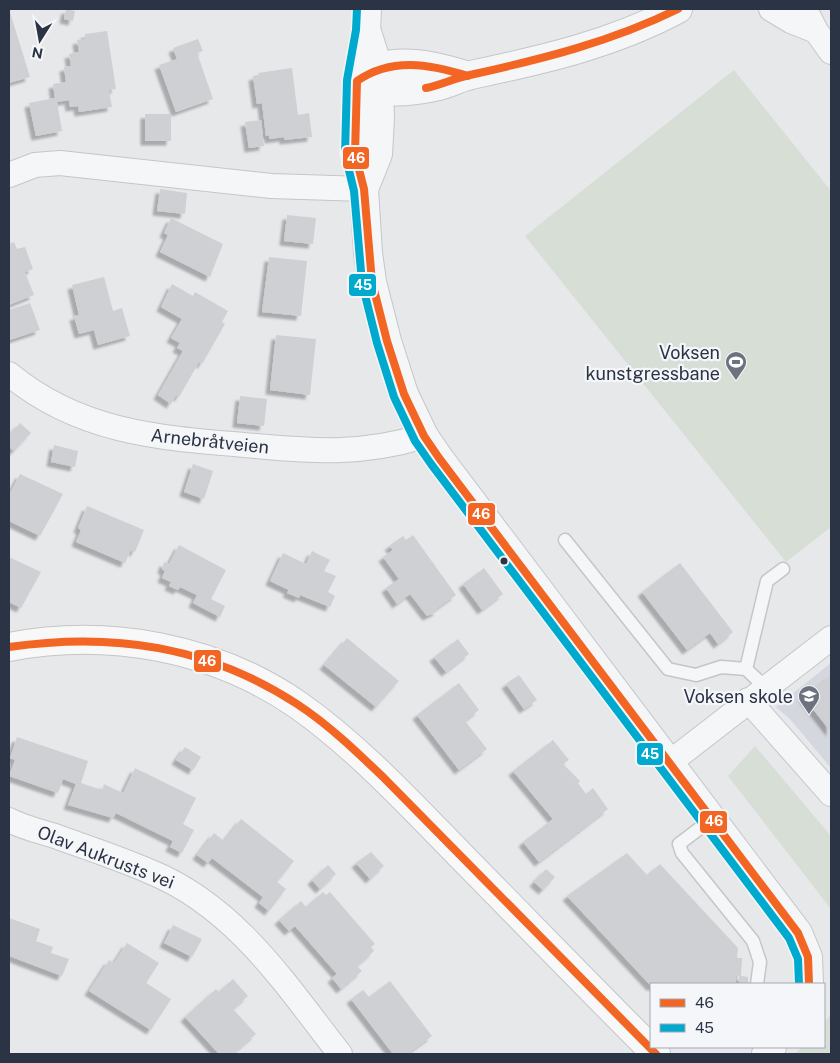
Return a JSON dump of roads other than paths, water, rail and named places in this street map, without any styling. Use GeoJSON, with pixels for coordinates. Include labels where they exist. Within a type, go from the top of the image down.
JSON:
{"type":"FeatureCollection","features":[{"type":"Feature","properties":{"kind":"main road"},"geometry":{"type":"LineString","coordinates":[[9,647],[47,641],[90,639],[170,649],[233,669],[297,705],[344,742],[421,816],[650,1048]]}},
{"type":"Feature","properties":{"kind":"street"},"geometry":{"type":"LineString","coordinates":[[372,79],[435,87],[468,76],[512,67],[591,46],[642,26],[678,9]]}},
{"type":"Feature","properties":{"kind":"street"},"geometry":{"type":"LineString","coordinates":[[771,9],[791,21],[816,31]]}},
{"type":"Feature","properties":{"kind":"street"},"geometry":{"type":"LineString","coordinates":[[805,9],[816,31],[831,52]]}},
{"type":"Feature","properties":{"kind":"street"},"geometry":{"type":"LineString","coordinates":[[366,20],[378,154],[364,189],[368,253],[377,305],[404,394],[424,436],[453,477],[798,932],[808,957],[809,983]]}},
{"type":"Feature","properties":{"kind":"street"},"geometry":{"type":"LineString","coordinates":[[9,175],[35,165],[60,163],[271,186],[364,189]]}},
{"type":"Feature","properties":{"kind":"street","name":"Arnebråtveien"},"geometry":{"type":"LineString","coordinates":[[9,374],[56,406],[89,420],[121,430],[160,438],[333,452],[377,448],[424,436]]}},
{"type":"Feature","properties":{"kind":"street"},"geometry":{"type":"LineString","coordinates":[[669,762],[831,638]]}},
{"type":"Feature","properties":{"kind":"street"},"geometry":{"type":"LineString","coordinates":[[756,694],[831,794]]}},
{"type":"Feature","properties":{"kind":"street","name":"Olav Aukrusts vei"},"geometry":{"type":"LineString","coordinates":[[9,820],[152,872],[180,885],[205,902],[232,924],[258,950],[340,1054]]}},
{"type":"Feature","properties":{"kind":"lane"},"geometry":{"type":"LineString","coordinates":[[565,540],[668,669],[696,675],[721,668],[746,669]]}},
{"type":"Feature","properties":{"kind":"lane"},"geometry":{"type":"LineString","coordinates":[[756,694],[746,669],[767,580],[783,569]]}},
{"type":"Feature","properties":{"kind":"lane"},"geometry":{"type":"LineString","coordinates":[[712,819],[679,844],[682,853],[754,941],[760,962],[757,983]]}},
{"type":"Feature","properties":{"kind":"place","name":"Voksen kunstgressbane"},"geometry":{"type":"Point","coordinates":[736,381]}},
{"type":"Feature","properties":{"kind":"place","name":"Voksen skole"},"geometry":{"type":"Point","coordinates":[809,715]}}]}
